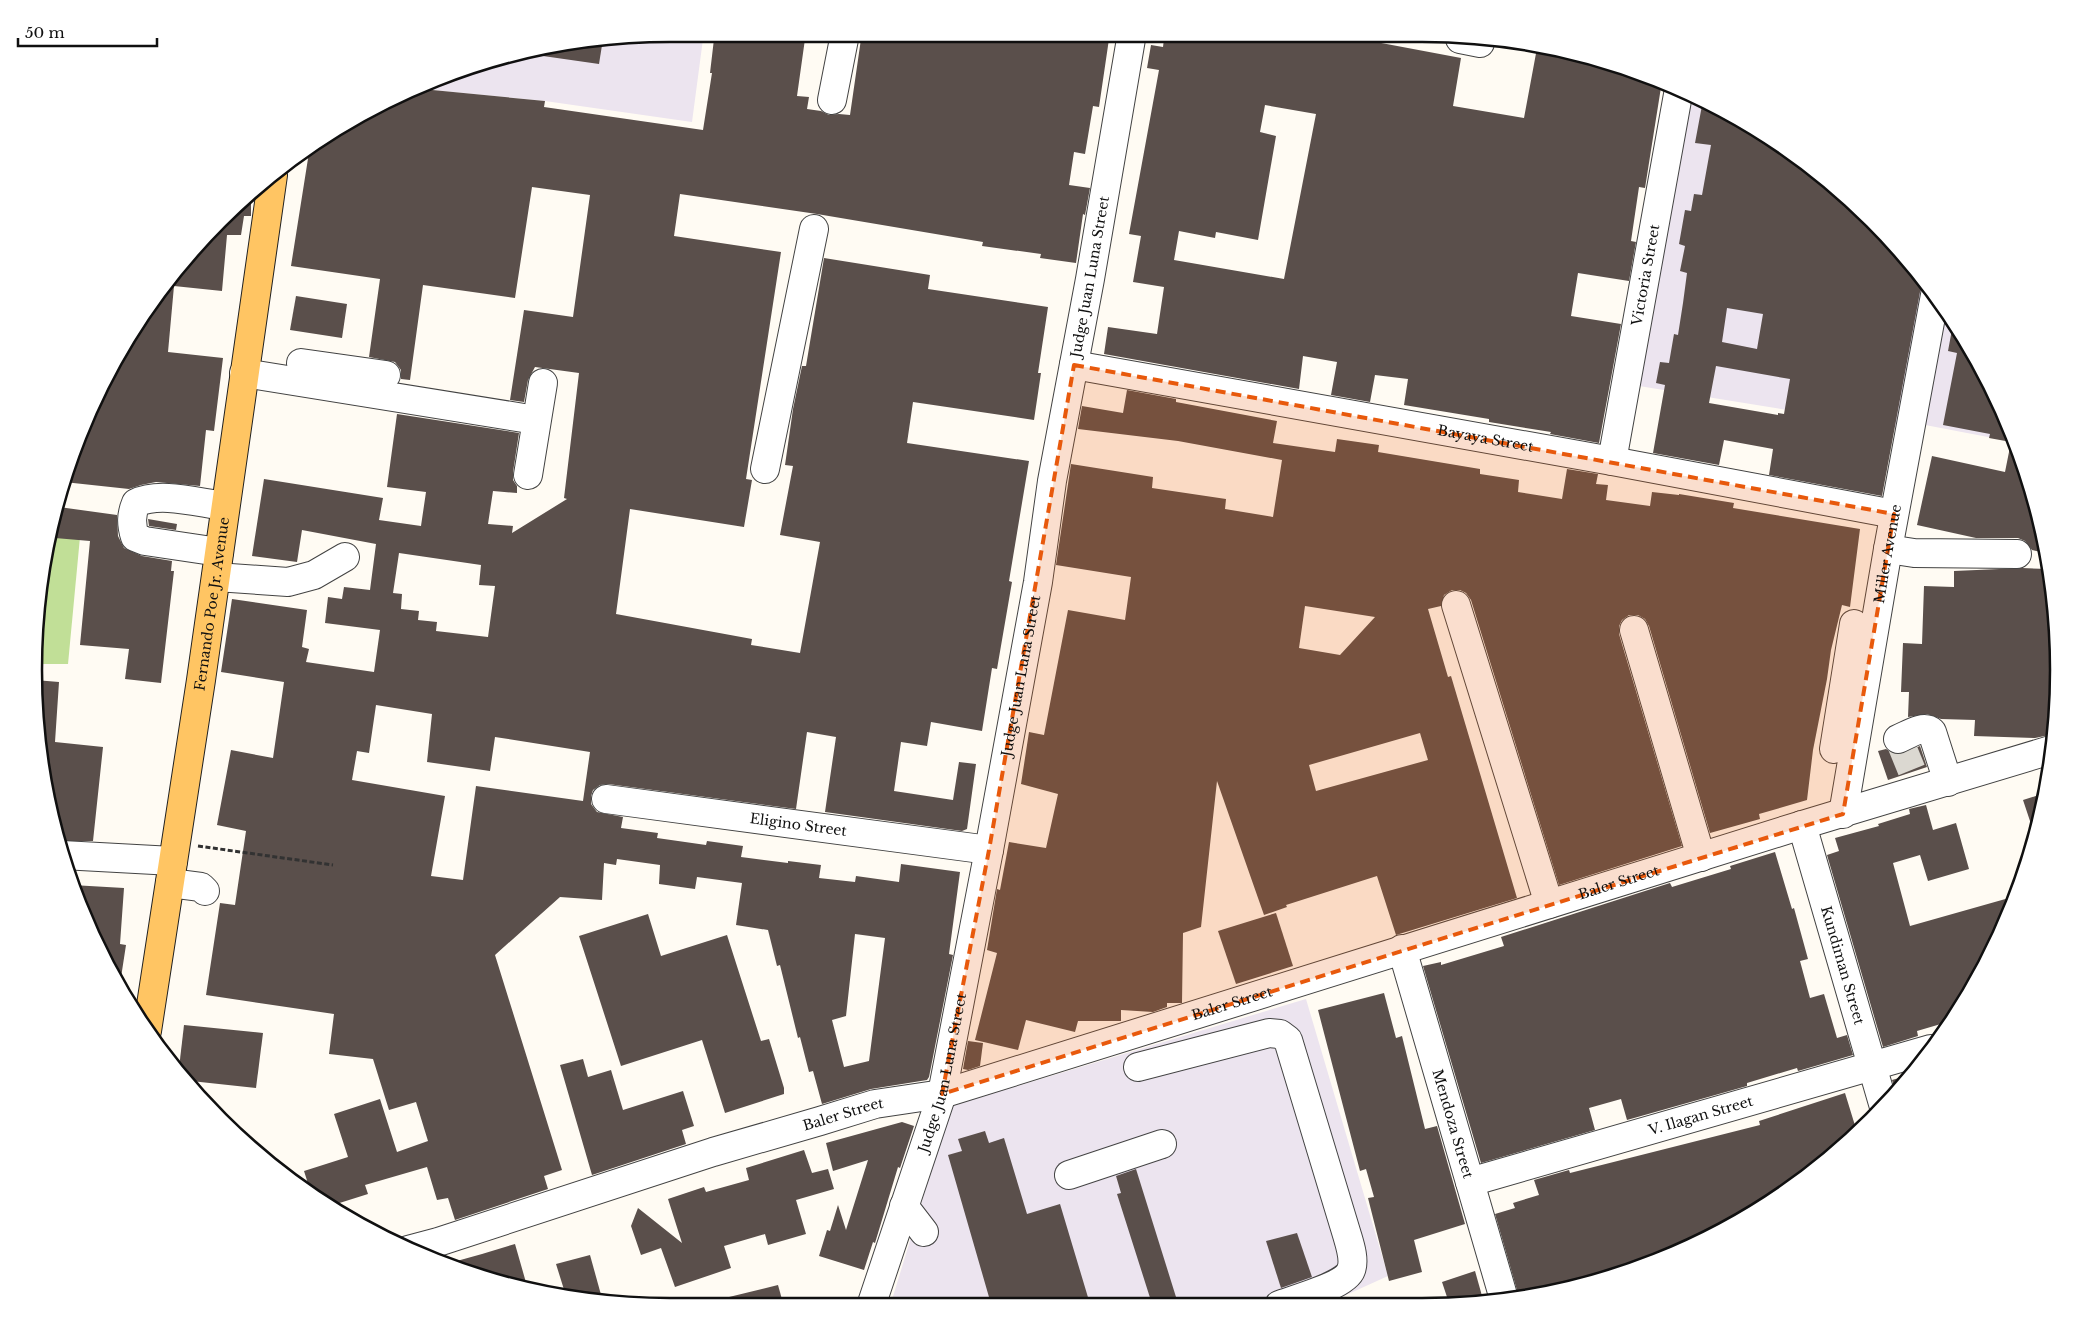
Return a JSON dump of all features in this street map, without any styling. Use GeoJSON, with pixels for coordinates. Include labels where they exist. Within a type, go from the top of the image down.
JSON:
{"type":"FeatureCollection","features":[{"type":"Feature","properties":{"kind":"main road","name":"Fernando Poe Jr. Avenue"},"geometry":{"type":"LineString","coordinates":[[149,1020],[271,185]]}},
{"type":"Feature","properties":{"kind":"street"},"geometry":{"type":"LineString","coordinates":[[832,100],[843,42]]}},
{"type":"Feature","properties":{"kind":"street","name":"Judge Juan Luna Street"},"geometry":{"type":"LineString","coordinates":[[874,1298],[942,1094],[1038,582],[1052,481],[1130,42]]}},
{"type":"Feature","properties":{"kind":"street","name":"Victoria Street"},"geometry":{"type":"LineString","coordinates":[[1612,461],[1679,97]]}},
{"type":"Feature","properties":{"kind":"street"},"geometry":{"type":"LineString","coordinates":[[765,469],[814,229]]}},
{"type":"Feature","properties":{"kind":"street","name":"Miller Avenue"},"geometry":{"type":"LineString","coordinates":[[1822,819],[1856,730],[1933,305]]}},
{"type":"Feature","properties":{"kind":"street"},"geometry":{"type":"LineString","coordinates":[[245,365],[386,375]]}},
{"type":"Feature","properties":{"kind":"street"},"geometry":{"type":"LineString","coordinates":[[245,365],[536,420]]}},
{"type":"Feature","properties":{"kind":"street","name":"Bayaya Street"},"geometry":{"type":"LineString","coordinates":[[1074,365],[1612,461],[1894,514]]}},
{"type":"Feature","properties":{"kind":"street"},"geometry":{"type":"LineString","coordinates":[[528,475],[543,383]]}},
{"type":"Feature","properties":{"kind":"street"},"geometry":{"type":"LineString","coordinates":[[225,506],[160,497],[144,499],[136,503],[132,512],[132,527],[135,536],[145,541],[217,564],[288,582],[314,575],[345,557]]}},
{"type":"Feature","properties":{"kind":"street"},"geometry":{"type":"LineString","coordinates":[[1888,549],[1914,553],[2017,554]]}},
{"type":"Feature","properties":{"kind":"street"},"geometry":{"type":"LineString","coordinates":[[1456,605],[1548,904]]}},
{"type":"Feature","properties":{"kind":"street"},"geometry":{"type":"LineString","coordinates":[[1822,819],[1854,624]]}},
{"type":"Feature","properties":{"kind":"street"},"geometry":{"type":"LineString","coordinates":[[1634,630],[1701,857]]}},
{"type":"Feature","properties":{"kind":"street"},"geometry":{"type":"LineString","coordinates":[[1856,730],[1893,735],[1899,741],[1923,728],[1929,729],[1932,732],[1948,782]]}},
{"type":"Feature","properties":{"kind":"street","name":"Baler Street"},"geometry":{"type":"LineString","coordinates":[[421,1247],[713,1152],[875,1104],[942,1094],[1132,1051],[1402,949],[1822,819],[1916,781],[1948,782],[2045,752]]}},
{"type":"Feature","properties":{"kind":"street","name":"Eligino Street"},"geometry":{"type":"LineString","coordinates":[[606,799],[989,850]]}},
{"type":"Feature","properties":{"kind":"street","name":"Kundiman Street"},"geometry":{"type":"LineString","coordinates":[[1822,819],[1872,1066],[1882,1099]]}},
{"type":"Feature","properties":{"kind":"street"},"geometry":{"type":"LineString","coordinates":[[71,856],[171,872],[205,891]]}},
{"type":"Feature","properties":{"kind":"street","name":"Mendoza Street"},"geometry":{"type":"LineString","coordinates":[[1402,949],[1502,1293]]}},
{"type":"Feature","properties":{"kind":"street"},"geometry":{"type":"LineString","coordinates":[[1132,1051],[1269,1033],[1280,1034],[1288,1040],[1348,1235],[1352,1256],[1351,1270],[1343,1280],[1297,1298]]}},
{"type":"Feature","properties":{"kind":"street","name":"V. Ilagan Street"},"geometry":{"type":"LineString","coordinates":[[1470,1182],[1922,1052]]}},
{"type":"Feature","properties":{"kind":"street"},"geometry":{"type":"LineString","coordinates":[[1069,1175],[1162,1144]]}},
{"type":"Feature","properties":{"kind":"street"},"geometry":{"type":"LineString","coordinates":[[904,1206],[924,1232]]}},
{"type":"Feature","properties":{"kind":"path"},"geometry":{"type":"LineString","coordinates":[[223,850],[333,865]]}},
{"type":"Feature","properties":{"kind":"highlighted area"},"geometry":{"type":"Polygon","coordinates":[[[1074,365],[1894,514],[1843,814],[942,1094],[989,850],[1074,365]]]}},
{"type":"Feature","properties":{"kind":"shaded area"},"geometry":{"type":"Polygon","coordinates":[[[703,42],[692,122],[545,101],[430,90],[508,64],[548,55],[629,44],[703,42]]]}},
{"type":"Feature","properties":{"kind":"shaded area"},"geometry":{"type":"Polygon","coordinates":[[[1685,100],[1737,127],[1805,172],[1867,226],[1895,256],[1924,292],[1899,428],[1639,386],[1685,100]]]}},
{"type":"Feature","properties":{"kind":"shaded area"},"geometry":{"type":"Polygon","coordinates":[[[1937,310],[1986,393],[2007,441],[1920,424],[1937,310]]]}},
{"type":"Feature","properties":{"kind":"shaded area"},"geometry":{"type":"Polygon","coordinates":[[[1306,999],[1388,1276],[1339,1298],[893,1298],[951,1106],[1306,999]]]}},
{"type":"Feature","properties":{"kind":"green space"},"geometry":{"type":"Polygon","coordinates":[[[58,535],[80,537],[68,664],[42,664],[48,589],[58,535]]]}},
{"type":"Feature","properties":{"kind":"building"},"geometry":{"type":"Polygon","coordinates":[[[714,42],[805,42],[797,96],[809,97],[807,109],[821,111],[829,115],[850,115],[861,42],[1109,42],[1099,107],[1093,106],[1085,154],[1074,152],[1069,185],[1090,188],[1085,215],[1083,214],[1076,263],[1040,258],[1041,254],[982,246],[983,242],[817,214],[680,194],[674,236],[781,252],[746,479],[752,480],[744,527],[630,509],[616,614],[752,639],[751,645],[800,653],[820,542],[780,535],[793,466],[785,465],[793,409],[802,366],[806,366],[824,258],[930,275],[928,289],[1048,307],[1038,373],[1041,373],[1034,420],[913,402],[907,443],[1029,461],[1009,581],[1012,582],[997,669],[992,668],[982,731],[931,722],[927,746],[901,742],[894,791],[953,800],[959,762],[976,764],[967,829],[962,831],[825,812],[836,737],[807,732],[796,809],[608,784],[600,785],[593,790],[591,796],[591,804],[597,812],[623,817],[621,828],[658,833],[657,838],[706,845],[707,841],[743,846],[741,857],[821,865],[819,878],[855,882],[856,876],[899,882],[901,864],[960,872],[949,954],[953,955],[929,1077],[927,1080],[871,1089],[822,1104],[813,1071],[809,1072],[800,1037],[798,1038],[780,965],[777,966],[768,930],[736,925],[742,883],[697,877],[695,889],[659,884],[660,865],[617,859],[616,865],[604,863],[602,900],[560,897],[495,955],[562,1170],[544,1176],[548,1189],[455,1220],[448,1198],[437,1200],[427,1167],[365,1185],[368,1194],[339,1203],[308,1183],[304,1171],[348,1157],[334,1114],[380,1099],[397,1152],[428,1141],[416,1102],[389,1110],[373,1059],[329,1054],[334,1014],[206,995],[220,903],[235,905],[246,831],[217,825],[231,750],[273,758],[284,682],[221,672],[232,599],[307,610],[302,647],[309,649],[306,662],[374,672],[380,630],[325,623],[328,597],[342,599],[344,587],[370,590],[376,544],[302,530],[297,562],[252,556],[264,479],[383,498],[379,520],[421,526],[426,492],[387,487],[397,414],[519,433],[513,472],[517,493],[493,491],[488,524],[513,526],[512,533],[567,499],[564,498],[579,373],[535,367],[528,380],[524,402],[510,400],[524,310],[573,317],[590,195],[532,187],[515,298],[423,285],[410,380],[401,379],[401,370],[395,362],[369,357],[380,279],[291,266],[308,158],[356,127],[430,90],[545,101],[544,107],[703,130],[712,73],[710,73],[714,42]],[[399,553],[393,593],[402,594],[401,609],[419,611],[418,620],[437,622],[436,631],[488,637],[495,586],[479,585],[481,565],[399,553]],[[376,705],[369,753],[357,751],[352,780],[445,796],[431,876],[463,880],[476,786],[583,801],[590,752],[495,737],[490,771],[427,762],[432,714],[376,705]],[[855,934],[846,1016],[832,1020],[844,1067],[869,1061],[885,938],[855,934]]]}},
{"type":"Feature","properties":{"kind":"building"},"geometry":{"type":"Polygon","coordinates":[[[1164,42],[1376,42],[1461,58],[1453,106],[1524,118],[1536,53],[1585,64],[1661,89],[1645,188],[1639,187],[1631,241],[1636,242],[1629,281],[1578,273],[1571,316],[1621,324],[1599,443],[1550,434],[1551,432],[1489,422],[1489,419],[1404,405],[1408,379],[1375,375],[1370,402],[1331,395],[1337,362],[1303,356],[1299,389],[1104,354],[1108,327],[1157,334],[1164,287],[1133,282],[1141,236],[1129,234],[1159,70],[1147,68],[1151,45],[1163,47],[1164,42]],[[1265,105],[1260,132],[1276,136],[1258,240],[1216,232],[1215,238],[1179,231],[1174,260],[1284,279],[1316,114],[1265,105]]]}},
{"type":"Feature","properties":{"kind":"building"},"geometry":{"type":"Polygon","coordinates":[[[602,47],[599,64],[543,56],[602,47]]]}},
{"type":"Feature","properties":{"kind":"building"},"geometry":{"type":"Polygon","coordinates":[[[1702,108],[1771,148],[1837,198],[1895,256],[1922,289],[1882,496],[1769,475],[1773,449],[1724,440],[1719,465],[1653,453],[1665,385],[1656,383],[1660,362],[1669,363],[1674,334],[1678,335],[1687,273],[1680,271],[1685,246],[1679,244],[1685,210],[1691,211],[1694,194],[1702,195],[1711,145],[1695,143],[1702,108]],[[1727,308],[1722,342],[1757,349],[1763,314],[1727,308]],[[1716,366],[1709,403],[1778,415],[1778,413],[1784,414],[1790,379],[1716,366]]]}},
{"type":"Feature","properties":{"kind":"building"},"geometry":{"type":"Polygon","coordinates":[[[251,203],[251,216],[244,216],[241,235],[227,235],[222,291],[174,286],[168,352],[223,358],[214,431],[206,430],[200,486],[156,482],[129,489],[72,483],[90,430],[127,356],[172,288],[198,256],[251,203]]]}},
{"type":"Feature","properties":{"kind":"building"},"geometry":{"type":"Polygon","coordinates":[[[296,296],[347,304],[342,338],[290,330],[296,296]]]}},
{"type":"Feature","properties":{"kind":"building"},"geometry":{"type":"Polygon","coordinates":[[[1951,333],[1986,393],[2007,441],[1989,438],[1990,434],[1943,425],[1957,353],[1948,351],[1951,333]]]}},
{"type":"Feature","properties":{"kind":"building"},"geometry":{"type":"Polygon","coordinates":[[[1127,390],[1176,399],[1176,402],[1277,421],[1273,443],[1335,452],[1337,439],[1379,445],[1378,452],[1480,469],[1480,474],[1519,480],[1518,492],[1562,499],[1567,469],[1598,474],[1596,484],[1608,485],[1606,500],[1650,506],[1652,492],[1679,494],[1734,503],[1733,508],[1860,529],[1850,607],[1842,605],[1831,650],[1813,750],[1807,800],[1759,814],[1760,819],[1710,833],[1649,626],[1645,619],[1638,615],[1629,615],[1622,620],[1619,626],[1619,634],[1682,846],[1559,885],[1471,600],[1466,593],[1460,590],[1452,590],[1444,595],[1441,606],[1428,609],[1448,677],[1451,676],[1517,898],[1396,935],[1377,876],[1286,905],[1287,907],[1264,915],[1217,781],[1201,927],[1183,933],[1182,1003],[1167,1003],[1167,1007],[1153,1012],[1121,1010],[1121,1021],[1078,1021],[1075,1032],[1026,1020],[1018,1050],[975,1040],[997,953],[987,950],[997,889],[1000,890],[1009,842],[1046,848],[1058,794],[1021,784],[1029,732],[1044,735],[1068,610],[1125,620],[1131,577],[1056,565],[1071,464],[1153,477],[1152,488],[1226,499],[1225,509],[1273,517],[1282,460],[1178,441],[1078,429],[1082,406],[1123,413],[1127,390]],[[1305,606],[1299,648],[1340,655],[1375,617],[1305,606]],[[1420,733],[1309,765],[1316,791],[1428,760],[1420,733]]]}},
{"type":"Feature","properties":{"kind":"building"},"geometry":{"type":"Polygon","coordinates":[[[2010,449],[2029,508],[2039,552],[2032,550],[2025,541],[2018,538],[1976,538],[1917,525],[1932,456],[2005,472],[2010,449]]]}},
{"type":"Feature","properties":{"kind":"building"},"geometry":{"type":"Polygon","coordinates":[[[64,508],[117,515],[118,536],[124,548],[142,556],[172,561],[171,571],[174,571],[161,683],[125,679],[129,649],[80,645],[90,541],[57,538],[64,508]]]}},
{"type":"Feature","properties":{"kind":"building"},"geometry":{"type":"Polygon","coordinates":[[[148,519],[177,524],[176,530],[149,526],[148,519]]]}},
{"type":"Feature","properties":{"kind":"building"},"geometry":{"type":"Polygon","coordinates":[[[2042,569],[2049,629],[2050,670],[2047,736],[2035,738],[1974,736],[1975,720],[1941,719],[1927,714],[1908,717],[1909,692],[1901,692],[1903,643],[1922,644],[1924,586],[1954,587],[1954,571],[2042,569]]]}},
{"type":"Feature","properties":{"kind":"building"},"geometry":{"type":"Polygon","coordinates":[[[43,681],[59,682],[55,742],[103,747],[93,841],[66,841],[48,752],[43,681]]]}},
{"type":"Feature","properties":{"kind":"building"},"geometry":{"type":"Polygon","coordinates":[[[1920,746],[1927,767],[1888,780],[1878,751],[1886,749],[1897,755],[1920,746]]]}},
{"type":"Feature","properties":{"kind":"building"},"geometry":{"type":"Polygon","coordinates":[[[2037,795],[2031,824],[2023,800],[2037,795]]]}},
{"type":"Feature","properties":{"kind":"building"},"geometry":{"type":"Polygon","coordinates":[[[1926,805],[1933,830],[1956,823],[1969,869],[1928,881],[1920,855],[1893,863],[1910,926],[2008,898],[1986,948],[1942,1024],[1917,1031],[1918,1036],[1883,1047],[1827,855],[1839,851],[1835,838],[1879,826],[1878,824],[1910,814],[1909,809],[1926,805]]]}},
{"type":"Feature","properties":{"kind":"building"},"geometry":{"type":"Polygon","coordinates":[[[1775,852],[1792,909],[1794,908],[1808,959],[1800,961],[1810,998],[1824,994],[1837,1038],[1847,1035],[1853,1055],[1798,1071],[1797,1068],[1747,1083],[1747,1086],[1627,1120],[1621,1099],[1589,1108],[1595,1130],[1481,1163],[1423,966],[1441,962],[1441,965],[1504,946],[1501,937],[1670,883],[1672,887],[1731,869],[1730,866],[1775,852]]]}},
{"type":"Feature","properties":{"kind":"building"},"geometry":{"type":"Polygon","coordinates":[[[81,886],[124,888],[120,944],[126,945],[122,974],[90,911],[81,886]]]}},
{"type":"Feature","properties":{"kind":"building"},"geometry":{"type":"Polygon","coordinates":[[[1276,913],[1293,966],[1236,984],[1218,931],[1276,913]]]}},
{"type":"Feature","properties":{"kind":"building"},"geometry":{"type":"Polygon","coordinates":[[[648,914],[661,956],[727,935],[761,1041],[769,1039],[784,1088],[784,1094],[725,1113],[702,1040],[621,1066],[579,936],[648,914]]]}},
{"type":"Feature","properties":{"kind":"building"},"geometry":{"type":"Polygon","coordinates":[[[1384,993],[1396,1038],[1402,1036],[1425,1129],[1437,1126],[1465,1224],[1414,1240],[1422,1272],[1389,1281],[1368,1198],[1374,1197],[1366,1169],[1360,1171],[1318,1010],[1384,993]]]}},
{"type":"Feature","properties":{"kind":"building"},"geometry":{"type":"Polygon","coordinates":[[[184,1025],[263,1033],[256,1088],[195,1081],[180,1062],[184,1025]]]}},
{"type":"Feature","properties":{"kind":"building"},"geometry":{"type":"Polygon","coordinates":[[[968,1041],[983,1043],[980,1066],[968,1070],[963,1069],[968,1041]]]}},
{"type":"Feature","properties":{"kind":"building"},"geometry":{"type":"Polygon","coordinates":[[[583,1059],[588,1077],[611,1070],[623,1110],[683,1091],[694,1126],[682,1130],[686,1144],[592,1175],[560,1065],[583,1059]]]}},
{"type":"Feature","properties":{"kind":"building"},"geometry":{"type":"Polygon","coordinates":[[[1901,1077],[1894,1086],[1892,1080],[1901,1077]]]}},
{"type":"Feature","properties":{"kind":"building"},"geometry":{"type":"Polygon","coordinates":[[[1845,1093],[1855,1126],[1805,1169],[1771,1193],[1700,1234],[1663,1251],[1624,1265],[1585,1277],[1517,1291],[1495,1214],[1515,1208],[1513,1203],[1539,1195],[1534,1180],[1569,1170],[1570,1173],[1760,1125],[1759,1121],[1845,1093]]]}},
{"type":"Feature","properties":{"kind":"building"},"geometry":{"type":"Polygon","coordinates":[[[902,1122],[914,1126],[900,1168],[898,1167],[875,1243],[873,1242],[864,1270],[819,1256],[827,1230],[830,1231],[838,1205],[846,1230],[868,1160],[833,1171],[826,1143],[902,1122]]]}},
{"type":"Feature","properties":{"kind":"building"},"geometry":{"type":"Polygon","coordinates":[[[985,1131],[989,1143],[1004,1138],[1027,1214],[1060,1204],[1088,1298],[989,1298],[948,1155],[962,1151],[958,1139],[985,1131]]]}},
{"type":"Feature","properties":{"kind":"building"},"geometry":{"type":"Polygon","coordinates":[[[804,1150],[812,1173],[828,1169],[834,1189],[796,1200],[806,1234],[768,1245],[765,1234],[724,1246],[731,1268],[675,1287],[661,1248],[641,1255],[631,1226],[638,1208],[682,1243],[668,1199],[704,1187],[706,1192],[749,1180],[746,1168],[804,1150]]]}},
{"type":"Feature","properties":{"kind":"building"},"geometry":{"type":"Polygon","coordinates":[[[1136,1169],[1176,1297],[1150,1298],[1117,1194],[1121,1193],[1116,1176],[1136,1169]]]}},
{"type":"Feature","properties":{"kind":"building"},"geometry":{"type":"Polygon","coordinates":[[[1297,1233],[1312,1277],[1281,1288],[1266,1241],[1297,1233]]]}},
{"type":"Feature","properties":{"kind":"building"},"geometry":{"type":"Polygon","coordinates":[[[515,1244],[526,1281],[457,1261],[515,1244]]]}},
{"type":"Feature","properties":{"kind":"building"},"geometry":{"type":"Polygon","coordinates":[[[590,1255],[601,1294],[564,1289],[556,1264],[590,1255]]]}},
{"type":"Feature","properties":{"kind":"building"},"geometry":{"type":"Polygon","coordinates":[[[1475,1271],[1482,1295],[1447,1297],[1442,1282],[1475,1271]]]}},
{"type":"Feature","properties":{"kind":"building"},"geometry":{"type":"Polygon","coordinates":[[[778,1285],[782,1298],[729,1298],[778,1285]]]}},
{"type":"Feature","properties":{"kind":"tunnel"},"geometry":{"type":"LineString","coordinates":[[1901,744],[1912,771]]}}]}
